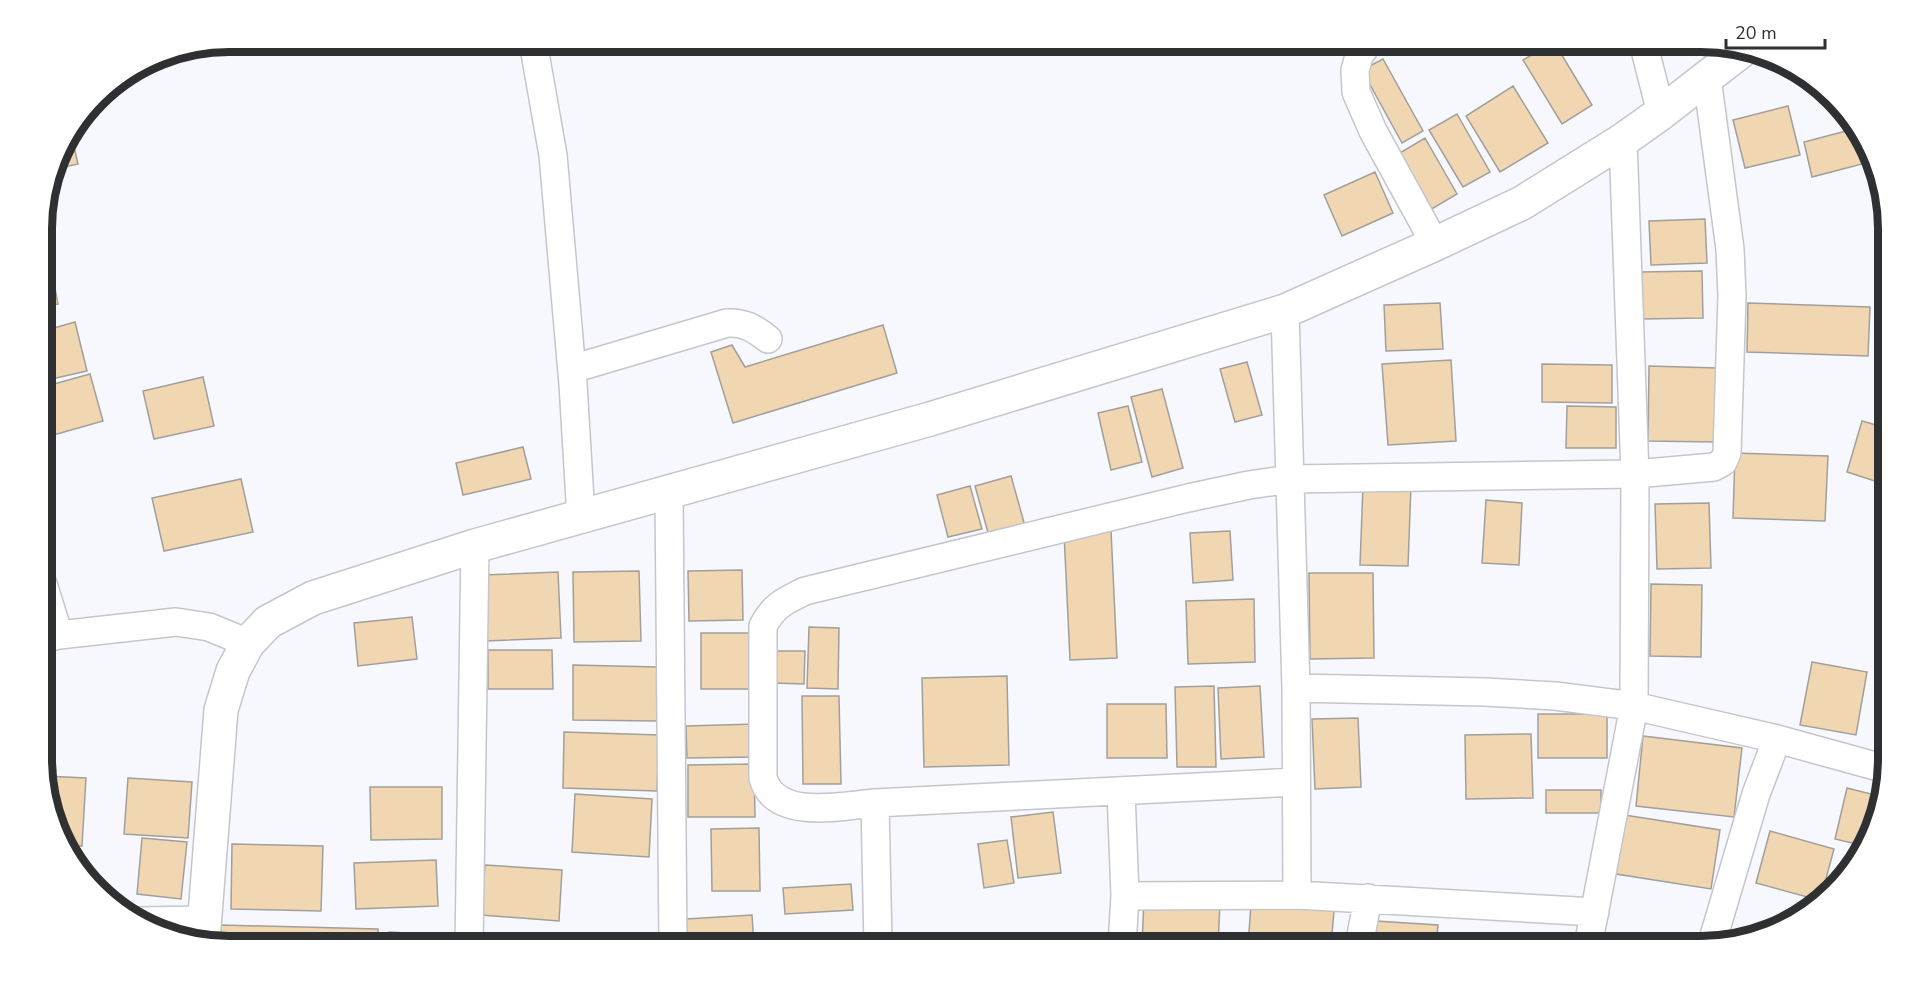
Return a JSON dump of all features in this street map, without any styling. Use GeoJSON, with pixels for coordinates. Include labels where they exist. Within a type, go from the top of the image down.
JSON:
{"type":"FeatureCollection","features":[{"type":"Feature","properties":{"kind":"street"},"geometry":{"type":"LineString","coordinates":[[535,53],[553,155],[572,369],[582,517]]}},
{"type":"Feature","properties":{"kind":"street"},"geometry":{"type":"LineString","coordinates":[[1361,53],[1355,70],[1356,92],[1373,131],[1435,244]]}},
{"type":"Feature","properties":{"kind":"street"},"geometry":{"type":"LineString","coordinates":[[1646,53],[1661,113]]}},
{"type":"Feature","properties":{"kind":"street"},"geometry":{"type":"LineString","coordinates":[[174,926],[203,930],[221,710],[233,671],[248,643],[268,622],[313,598],[476,546],[930,419],[1285,311],[1522,203],[1623,140],[1734,56]]}},
{"type":"Feature","properties":{"kind":"street"},"geometry":{"type":"LineString","coordinates":[[1296,782],[826,807],[796,806],[776,799],[766,789],[763,778],[763,626],[771,612],[777,607],[805,591],[1249,485],[1291,480],[1635,474],[1714,467],[1722,462],[1727,453],[1732,296],[1730,249],[1707,78]]}},
{"type":"Feature","properties":{"kind":"street"},"geometry":{"type":"LineString","coordinates":[[1590,935],[1634,706],[1635,474],[1623,140]]}},
{"type":"Feature","properties":{"kind":"street"},"geometry":{"type":"LineString","coordinates":[[1285,311],[1296,688],[1297,895]]}},
{"type":"Feature","properties":{"kind":"street"},"geometry":{"type":"LineString","coordinates":[[572,369],[726,323],[741,322],[756,328],[768,339]]}},
{"type":"Feature","properties":{"kind":"street"},"geometry":{"type":"LineString","coordinates":[[669,493],[673,936]]}},
{"type":"Feature","properties":{"kind":"street"},"geometry":{"type":"LineString","coordinates":[[469,936],[476,546]]}},
{"type":"Feature","properties":{"kind":"street"},"geometry":{"type":"LineString","coordinates":[[53,637],[176,622],[209,627],[248,643]]}},
{"type":"Feature","properties":{"kind":"street"},"geometry":{"type":"LineString","coordinates":[[1296,688],[1555,696],[1634,706],[1777,739],[1877,767]]}},
{"type":"Feature","properties":{"kind":"street"},"geometry":{"type":"LineString","coordinates":[[1714,935],[1756,794],[1777,739]]}},
{"type":"Feature","properties":{"kind":"street"},"geometry":{"type":"LineString","coordinates":[[1121,791],[1125,896],[1123,935]]}},
{"type":"Feature","properties":{"kind":"street"},"geometry":{"type":"LineString","coordinates":[[875,803],[878,936]]}},
{"type":"Feature","properties":{"kind":"street"},"geometry":{"type":"LineString","coordinates":[[1125,896],[1297,895],[1595,912]]}},
{"type":"Feature","properties":{"kind":"street"},"geometry":{"type":"LineString","coordinates":[[1361,935],[1368,898]]}},
{"type":"Feature","properties":{"kind":"building"},"geometry":{"type":"Polygon","coordinates":[[[1535,53],[1561,53],[1592,105],[1562,124],[1523,60],[1535,53]]]}},
{"type":"Feature","properties":{"kind":"building"},"geometry":{"type":"Polygon","coordinates":[[[1383,59],[1423,131],[1402,143],[1362,70],[1383,59]]]}},
{"type":"Feature","properties":{"kind":"building"},"geometry":{"type":"Polygon","coordinates":[[[1513,86],[1548,143],[1500,172],[1466,116],[1513,86]]]}},
{"type":"Feature","properties":{"kind":"building"},"geometry":{"type":"Polygon","coordinates":[[[1788,106],[1800,155],[1745,168],[1733,120],[1788,106]]]}},
{"type":"Feature","properties":{"kind":"building"},"geometry":{"type":"Polygon","coordinates":[[[1457,114],[1490,172],[1463,187],[1429,130],[1457,114]]]}},
{"type":"Feature","properties":{"kind":"building"},"geometry":{"type":"Polygon","coordinates":[[[1847,131],[1859,152],[1862,164],[1812,177],[1804,142],[1847,131]]]}},
{"type":"Feature","properties":{"kind":"building"},"geometry":{"type":"Polygon","coordinates":[[[1425,138],[1457,194],[1425,213],[1393,157],[1425,138]]]}},
{"type":"Feature","properties":{"kind":"building"},"geometry":{"type":"Polygon","coordinates":[[[74,146],[78,164],[64,167],[74,146]]]}},
{"type":"Feature","properties":{"kind":"building"},"geometry":{"type":"Polygon","coordinates":[[[1375,172],[1393,213],[1342,236],[1324,195],[1375,172]]]}},
{"type":"Feature","properties":{"kind":"building"},"geometry":{"type":"Polygon","coordinates":[[[1705,219],[1707,263],[1651,265],[1649,221],[1705,219]]]}},
{"type":"Feature","properties":{"kind":"building"},"geometry":{"type":"Polygon","coordinates":[[[1702,271],[1703,318],[1641,319],[1640,272],[1702,271]]]}},
{"type":"Feature","properties":{"kind":"building"},"geometry":{"type":"Polygon","coordinates":[[[53,278],[58,304],[53,305],[53,278]]]}},
{"type":"Feature","properties":{"kind":"building"},"geometry":{"type":"Polygon","coordinates":[[[1440,303],[1443,349],[1386,351],[1384,305],[1440,303]]]}},
{"type":"Feature","properties":{"kind":"building"},"geometry":{"type":"Polygon","coordinates":[[[1748,303],[1870,307],[1868,356],[1747,352],[1748,303]]]}},
{"type":"Feature","properties":{"kind":"building"},"geometry":{"type":"Polygon","coordinates":[[[75,322],[87,371],[53,379],[53,328],[75,322]]]}},
{"type":"Feature","properties":{"kind":"building"},"geometry":{"type":"Polygon","coordinates":[[[883,325],[897,373],[733,423],[711,352],[732,345],[745,367],[883,325]]]}},
{"type":"Feature","properties":{"kind":"building"},"geometry":{"type":"Polygon","coordinates":[[[1451,360],[1456,441],[1388,445],[1382,364],[1451,360]]]}},
{"type":"Feature","properties":{"kind":"building"},"geometry":{"type":"Polygon","coordinates":[[[1247,362],[1262,415],[1235,422],[1220,369],[1247,362]]]}},
{"type":"Feature","properties":{"kind":"building"},"geometry":{"type":"Polygon","coordinates":[[[1542,364],[1612,365],[1612,403],[1542,402],[1542,364]]]}},
{"type":"Feature","properties":{"kind":"building"},"geometry":{"type":"Polygon","coordinates":[[[1649,366],[1717,368],[1715,442],[1648,441],[1649,366]]]}},
{"type":"Feature","properties":{"kind":"building"},"geometry":{"type":"Polygon","coordinates":[[[90,374],[103,421],[53,435],[53,384],[90,374]]]}},
{"type":"Feature","properties":{"kind":"building"},"geometry":{"type":"Polygon","coordinates":[[[203,377],[214,426],[154,439],[143,391],[203,377]]]}},
{"type":"Feature","properties":{"kind":"building"},"geometry":{"type":"Polygon","coordinates":[[[1162,389],[1183,468],[1152,477],[1131,397],[1162,389]]]}},
{"type":"Feature","properties":{"kind":"building"},"geometry":{"type":"Polygon","coordinates":[[[1128,406],[1142,462],[1111,470],[1098,413],[1128,406]]]}},
{"type":"Feature","properties":{"kind":"building"},"geometry":{"type":"Polygon","coordinates":[[[1567,406],[1616,407],[1616,448],[1566,448],[1567,406]]]}},
{"type":"Feature","properties":{"kind":"building"},"geometry":{"type":"Polygon","coordinates":[[[1862,421],[1878,425],[1878,482],[1847,472],[1862,421]]]}},
{"type":"Feature","properties":{"kind":"building"},"geometry":{"type":"Polygon","coordinates":[[[523,447],[531,479],[463,495],[456,463],[523,447]]]}},
{"type":"Feature","properties":{"kind":"building"},"geometry":{"type":"Polygon","coordinates":[[[1735,453],[1828,456],[1825,521],[1733,518],[1735,453]]]}},
{"type":"Feature","properties":{"kind":"building"},"geometry":{"type":"Polygon","coordinates":[[[1011,476],[1025,526],[989,536],[975,486],[1011,476]]]}},
{"type":"Feature","properties":{"kind":"building"},"geometry":{"type":"Polygon","coordinates":[[[241,479],[253,532],[164,551],[152,498],[241,479]]]}},
{"type":"Feature","properties":{"kind":"building"},"geometry":{"type":"Polygon","coordinates":[[[1363,485],[1411,486],[1408,566],[1360,565],[1363,485]]]}},
{"type":"Feature","properties":{"kind":"building"},"geometry":{"type":"Polygon","coordinates":[[[970,486],[982,529],[948,537],[937,495],[970,486]]]}},
{"type":"Feature","properties":{"kind":"building"},"geometry":{"type":"Polygon","coordinates":[[[1486,500],[1522,503],[1519,565],[1482,563],[1486,500]]]}},
{"type":"Feature","properties":{"kind":"building"},"geometry":{"type":"Polygon","coordinates":[[[1709,503],[1711,568],[1657,569],[1655,504],[1709,503]]]}},
{"type":"Feature","properties":{"kind":"building"},"geometry":{"type":"Polygon","coordinates":[[[1111,530],[1117,658],[1070,660],[1064,533],[1111,530]]]}},
{"type":"Feature","properties":{"kind":"building"},"geometry":{"type":"Polygon","coordinates":[[[1230,531],[1233,580],[1193,583],[1190,533],[1230,531]]]}},
{"type":"Feature","properties":{"kind":"building"},"geometry":{"type":"Polygon","coordinates":[[[742,570],[743,620],[689,621],[688,571],[742,570]]]}},
{"type":"Feature","properties":{"kind":"building"},"geometry":{"type":"Polygon","coordinates":[[[639,571],[641,641],[574,642],[573,572],[639,571]]]}},
{"type":"Feature","properties":{"kind":"building"},"geometry":{"type":"Polygon","coordinates":[[[558,572],[561,638],[486,641],[483,575],[558,572]]]}},
{"type":"Feature","properties":{"kind":"building"},"geometry":{"type":"Polygon","coordinates":[[[1309,573],[1373,573],[1374,658],[1310,659],[1309,573]]]}},
{"type":"Feature","properties":{"kind":"building"},"geometry":{"type":"Polygon","coordinates":[[[1651,584],[1702,585],[1701,657],[1650,656],[1651,584]]]}},
{"type":"Feature","properties":{"kind":"building"},"geometry":{"type":"Polygon","coordinates":[[[1254,599],[1255,662],[1188,664],[1186,601],[1254,599]]]}},
{"type":"Feature","properties":{"kind":"building"},"geometry":{"type":"Polygon","coordinates":[[[412,617],[417,659],[358,666],[354,623],[412,617]]]}},
{"type":"Feature","properties":{"kind":"building"},"geometry":{"type":"Polygon","coordinates":[[[809,627],[839,628],[838,689],[807,688],[809,627]]]}},
{"type":"Feature","properties":{"kind":"building"},"geometry":{"type":"Polygon","coordinates":[[[701,633],[753,633],[753,689],[701,689],[701,633]]]}},
{"type":"Feature","properties":{"kind":"building"},"geometry":{"type":"Polygon","coordinates":[[[488,650],[552,650],[553,689],[488,689],[488,650]]]}},
{"type":"Feature","properties":{"kind":"building"},"geometry":{"type":"Polygon","coordinates":[[[772,651],[805,651],[804,684],[772,683],[772,651]]]}},
{"type":"Feature","properties":{"kind":"building"},"geometry":{"type":"Polygon","coordinates":[[[1812,662],[1867,672],[1856,735],[1800,725],[1812,662]]]}},
{"type":"Feature","properties":{"kind":"building"},"geometry":{"type":"Polygon","coordinates":[[[573,665],[658,667],[658,721],[573,720],[573,665]]]}},
{"type":"Feature","properties":{"kind":"building"},"geometry":{"type":"Polygon","coordinates":[[[1007,676],[1009,765],[924,767],[922,678],[1007,676]]]}},
{"type":"Feature","properties":{"kind":"building"},"geometry":{"type":"Polygon","coordinates":[[[1214,686],[1216,767],[1177,767],[1175,687],[1214,686]]]}},
{"type":"Feature","properties":{"kind":"building"},"geometry":{"type":"Polygon","coordinates":[[[1260,686],[1264,757],[1221,759],[1218,688],[1260,686]]]}},
{"type":"Feature","properties":{"kind":"building"},"geometry":{"type":"Polygon","coordinates":[[[802,696],[839,696],[841,784],[803,784],[802,696]]]}},
{"type":"Feature","properties":{"kind":"building"},"geometry":{"type":"Polygon","coordinates":[[[1107,704],[1166,704],[1167,758],[1107,758],[1107,704]]]}},
{"type":"Feature","properties":{"kind":"building"},"geometry":{"type":"Polygon","coordinates":[[[1538,714],[1607,714],[1607,758],[1538,758],[1538,714]]]}},
{"type":"Feature","properties":{"kind":"building"},"geometry":{"type":"Polygon","coordinates":[[[1358,718],[1361,787],[1315,789],[1312,719],[1358,718]]]}},
{"type":"Feature","properties":{"kind":"building"},"geometry":{"type":"Polygon","coordinates":[[[755,724],[756,757],[687,758],[686,726],[755,724]]]}},
{"type":"Feature","properties":{"kind":"building"},"geometry":{"type":"Polygon","coordinates":[[[564,732],[659,735],[657,791],[563,788],[564,732]]]}},
{"type":"Feature","properties":{"kind":"building"},"geometry":{"type":"Polygon","coordinates":[[[1531,734],[1533,798],[1466,799],[1465,735],[1531,734]]]}},
{"type":"Feature","properties":{"kind":"building"},"geometry":{"type":"Polygon","coordinates":[[[1643,736],[1742,748],[1734,817],[1636,806],[1643,736]]]}},
{"type":"Feature","properties":{"kind":"building"},"geometry":{"type":"Polygon","coordinates":[[[754,764],[755,817],[688,817],[688,765],[754,764]]]}},
{"type":"Feature","properties":{"kind":"building"},"geometry":{"type":"Polygon","coordinates":[[[54,776],[86,778],[82,846],[76,846],[66,826],[54,776]]]}},
{"type":"Feature","properties":{"kind":"building"},"geometry":{"type":"Polygon","coordinates":[[[128,778],[192,782],[188,838],[124,834],[128,778]]]}},
{"type":"Feature","properties":{"kind":"building"},"geometry":{"type":"Polygon","coordinates":[[[370,787],[442,787],[442,839],[371,840],[370,787]]]}},
{"type":"Feature","properties":{"kind":"building"},"geometry":{"type":"Polygon","coordinates":[[[1847,788],[1874,795],[1868,816],[1855,844],[1835,839],[1847,788]]]}},
{"type":"Feature","properties":{"kind":"building"},"geometry":{"type":"Polygon","coordinates":[[[1546,790],[1601,790],[1601,813],[1546,813],[1546,790]]]}},
{"type":"Feature","properties":{"kind":"building"},"geometry":{"type":"Polygon","coordinates":[[[575,794],[652,799],[649,857],[572,852],[575,794]]]}},
{"type":"Feature","properties":{"kind":"building"},"geometry":{"type":"Polygon","coordinates":[[[1053,812],[1061,873],[1018,878],[1011,817],[1053,812]]]}},
{"type":"Feature","properties":{"kind":"building"},"geometry":{"type":"Polygon","coordinates":[[[1618,814],[1720,830],[1711,889],[1610,873],[1618,814]]]}},
{"type":"Feature","properties":{"kind":"building"},"geometry":{"type":"Polygon","coordinates":[[[759,828],[760,891],[712,891],[711,829],[759,828]]]}},
{"type":"Feature","properties":{"kind":"building"},"geometry":{"type":"Polygon","coordinates":[[[1770,831],[1834,849],[1824,885],[1810,898],[1756,883],[1770,831]]]}},
{"type":"Feature","properties":{"kind":"building"},"geometry":{"type":"Polygon","coordinates":[[[142,838],[187,842],[181,899],[137,894],[142,838]]]}},
{"type":"Feature","properties":{"kind":"building"},"geometry":{"type":"Polygon","coordinates":[[[1007,840],[1014,883],[984,888],[978,844],[1007,840]]]}},
{"type":"Feature","properties":{"kind":"building"},"geometry":{"type":"Polygon","coordinates":[[[232,844],[323,846],[321,911],[231,909],[232,844]]]}},
{"type":"Feature","properties":{"kind":"building"},"geometry":{"type":"Polygon","coordinates":[[[436,860],[438,906],[356,909],[354,863],[436,860]]]}},
{"type":"Feature","properties":{"kind":"building"},"geometry":{"type":"Polygon","coordinates":[[[485,865],[562,870],[559,921],[481,915],[485,865]]]}},
{"type":"Feature","properties":{"kind":"building"},"geometry":{"type":"Polygon","coordinates":[[[851,884],[853,910],[785,914],[783,888],[851,884]]]}},
{"type":"Feature","properties":{"kind":"building"},"geometry":{"type":"Polygon","coordinates":[[[1144,898],[1220,902],[1218,935],[1142,935],[1144,898]]]}},
{"type":"Feature","properties":{"kind":"building"},"geometry":{"type":"Polygon","coordinates":[[[1251,904],[1334,911],[1332,935],[1249,935],[1251,904]]]}},
{"type":"Feature","properties":{"kind":"building"},"geometry":{"type":"Polygon","coordinates":[[[752,915],[753,936],[687,936],[686,919],[752,915]]]}},
{"type":"Feature","properties":{"kind":"building"},"geometry":{"type":"Polygon","coordinates":[[[1376,921],[1438,925],[1437,935],[1375,935],[1376,921]]]}},
{"type":"Feature","properties":{"kind":"building"},"geometry":{"type":"Polygon","coordinates":[[[221,925],[378,929],[378,936],[221,935],[221,925]]]}},
{"type":"Feature","properties":{"kind":"building"},"geometry":{"type":"Polygon","coordinates":[[[389,932],[440,935],[440,936],[389,936],[389,932]]]}}]}
